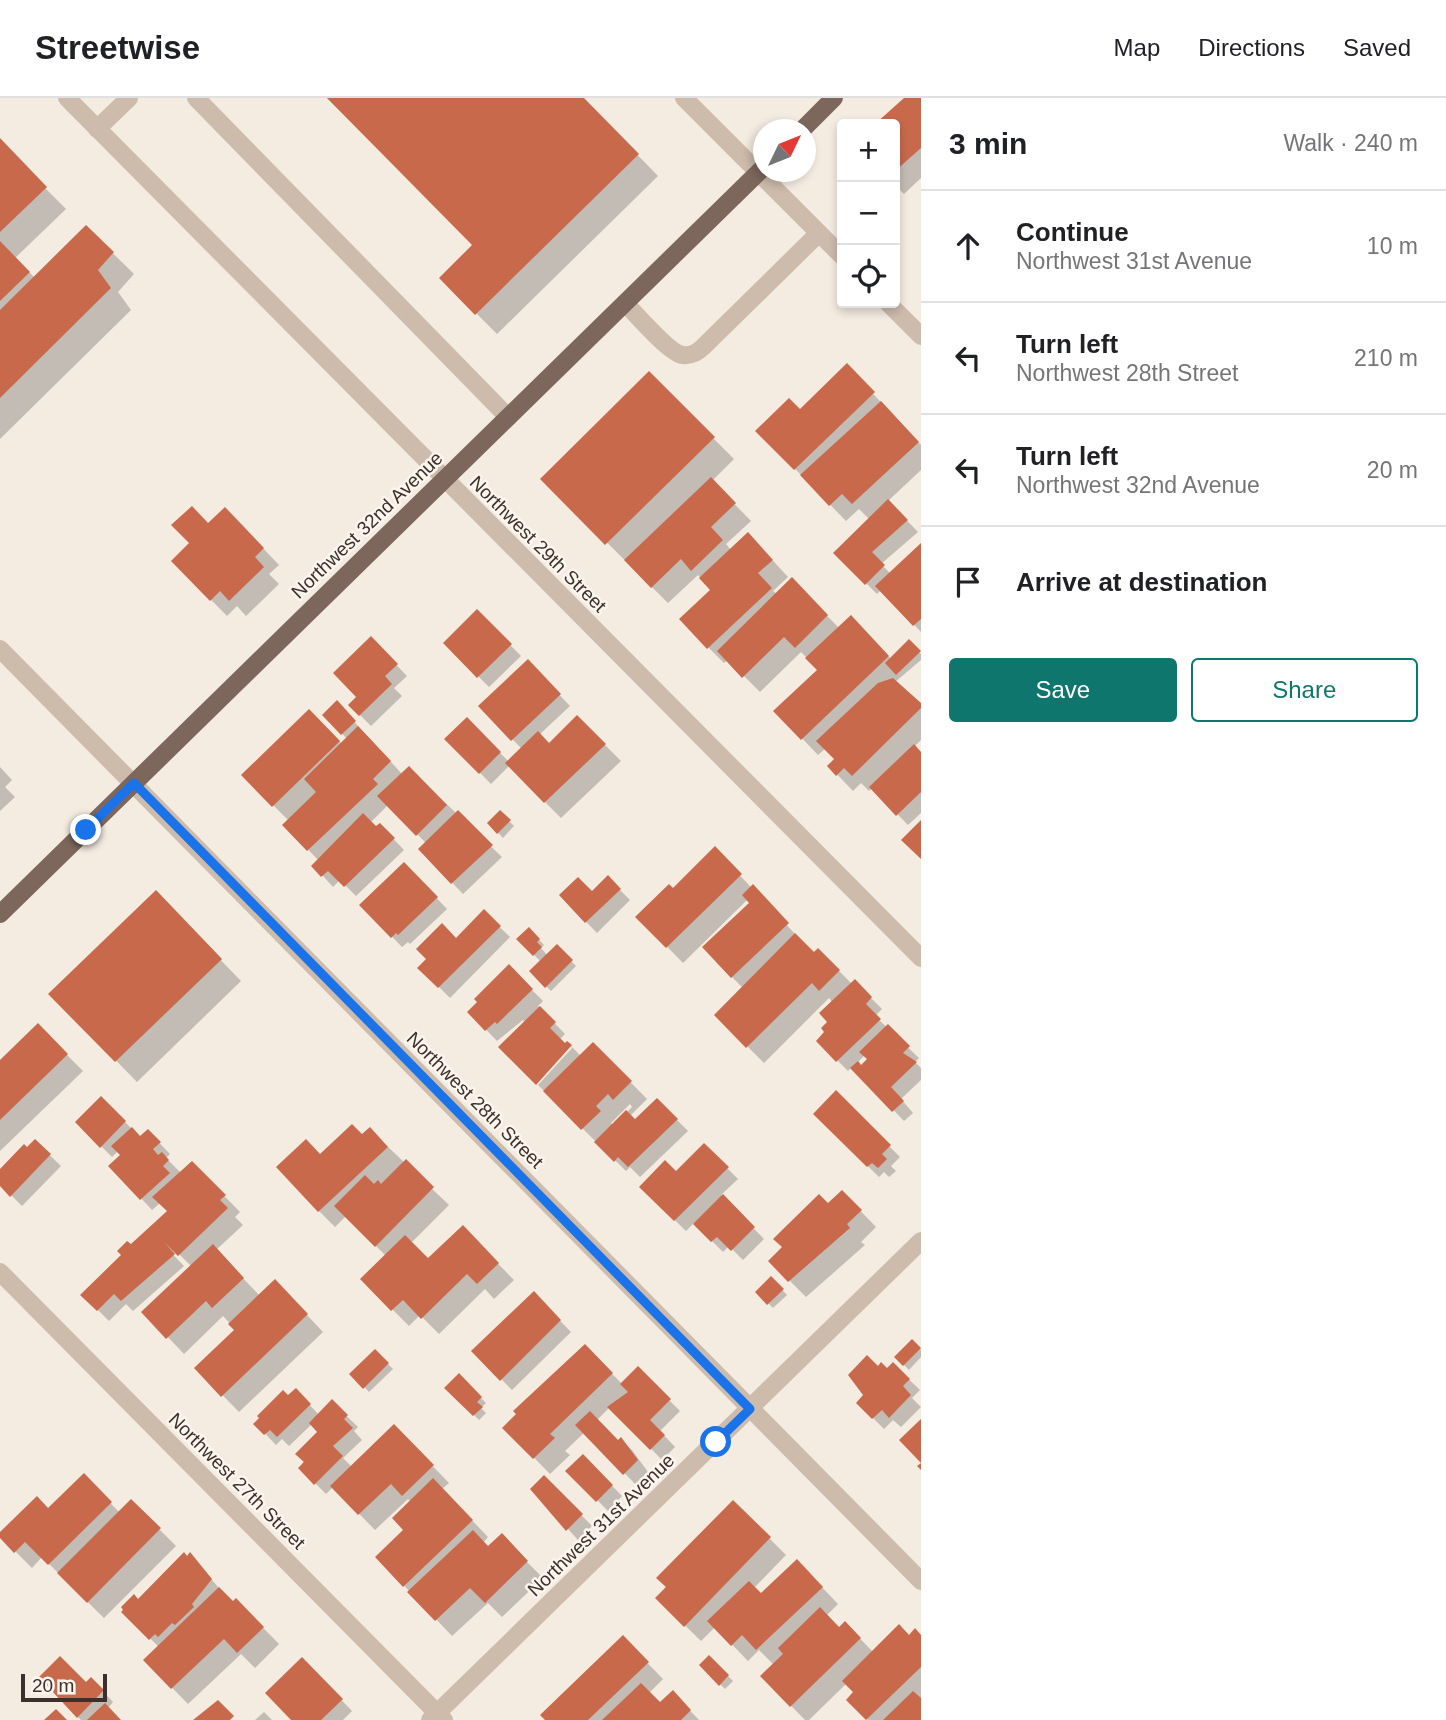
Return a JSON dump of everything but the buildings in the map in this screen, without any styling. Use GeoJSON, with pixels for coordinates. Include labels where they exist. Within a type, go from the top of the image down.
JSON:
{"type":"FeatureCollection","features":[{"type":"Feature","properties":{"kind":"main road"},"geometry":{"type":"LineString","coordinates":[[813,119],[834,98]]}},
{"type":"Feature","properties":{"kind":"main road","name":"Northwest 32nd Avenue"},"geometry":{"type":"LineString","coordinates":[[0,914],[753,178]]}},
{"type":"Feature","properties":{"kind":"street","name":"Northwest 29th Street"},"geometry":{"type":"LineString","coordinates":[[66,98],[921,958]]}},
{"type":"Feature","properties":{"kind":"street"},"geometry":{"type":"LineString","coordinates":[[97,129],[129,98]]}},
{"type":"Feature","properties":{"kind":"street"},"geometry":{"type":"LineString","coordinates":[[196,98],[508,418]]}},
{"type":"Feature","properties":{"kind":"street"},"geometry":{"type":"LineString","coordinates":[[684,98],[753,163]]}},
{"type":"Feature","properties":{"kind":"street"},"geometry":{"type":"LineString","coordinates":[[772,182],[837,251]]}},
{"type":"Feature","properties":{"kind":"street"},"geometry":{"type":"LineString","coordinates":[[625,303],[673,350],[685,355],[692,354],[703,347],[820,233]]}},
{"type":"Feature","properties":{"kind":"street"},"geometry":{"type":"LineString","coordinates":[[893,308],[921,336]]}},
{"type":"Feature","properties":{"kind":"street","name":"Northwest 28th Street"},"geometry":{"type":"LineString","coordinates":[[0,649],[921,1581]]}},
{"type":"Feature","properties":{"kind":"street","name":"Northwest 31st Avenue"},"geometry":{"type":"LineString","coordinates":[[437,1718],[921,1241]]}},
{"type":"Feature","properties":{"kind":"street","name":"Northwest 27th Street"},"geometry":{"type":"LineString","coordinates":[[0,1272],[437,1718]]}},
{"type":"Feature","properties":{"kind":"route"},"geometry":{"type":"LineString","coordinates":[[86,830],[134,783],[750,1409],[716,1442]]}}]}
